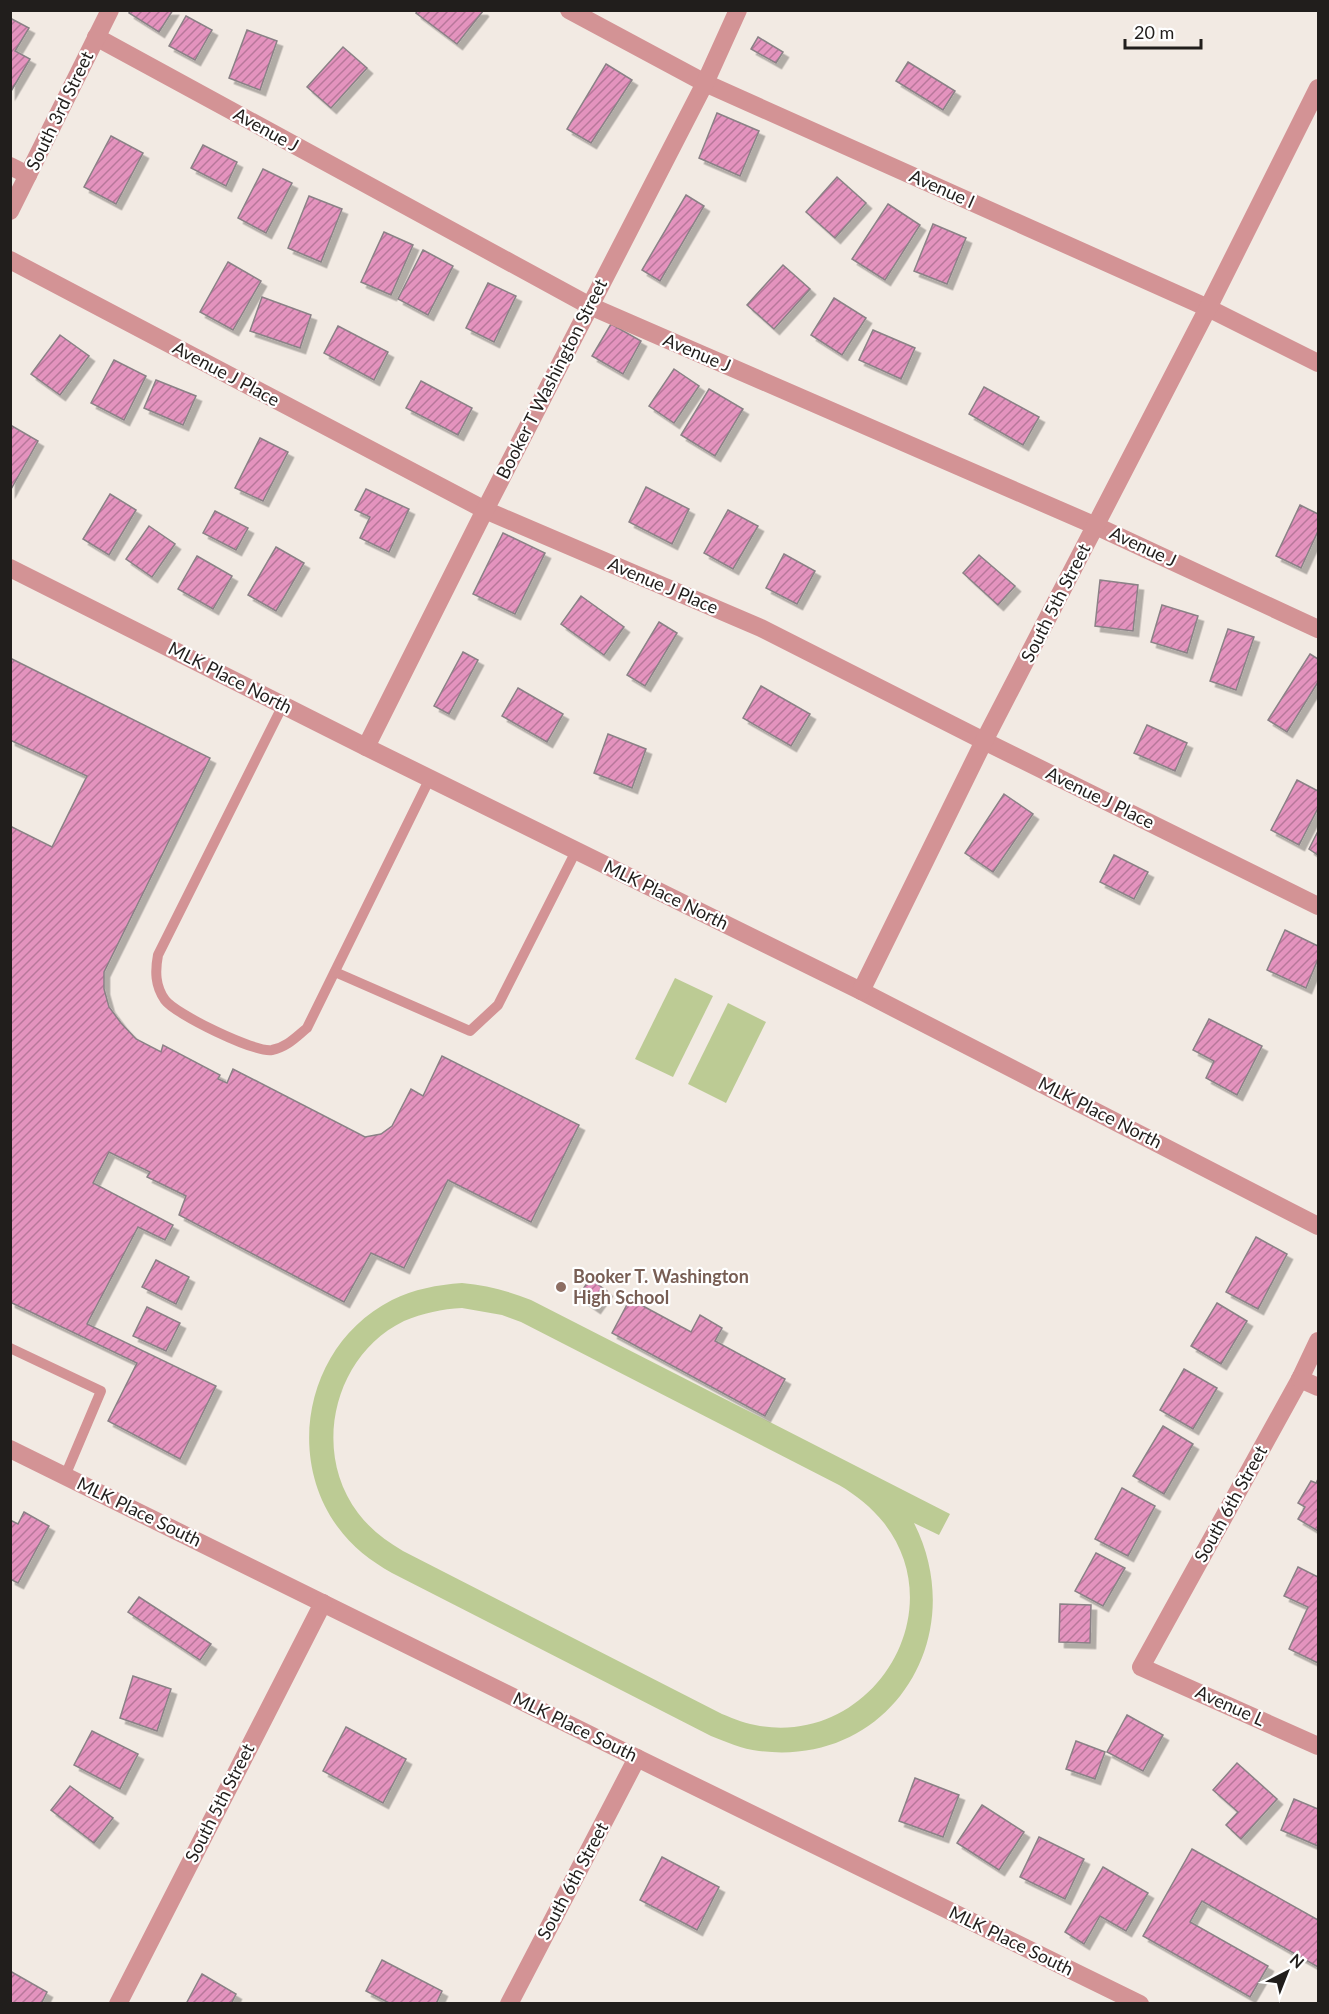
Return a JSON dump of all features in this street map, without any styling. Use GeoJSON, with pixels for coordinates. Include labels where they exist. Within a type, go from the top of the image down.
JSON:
{"type":"FeatureCollection","features":[{"type":"Feature","properties":{"kind":"street","name":"South 3rd Street"},"geometry":{"type":"LineString","coordinates":[[10,211],[110,10]]}},
{"type":"Feature","properties":{"kind":"street","name":"Avenue I"},"geometry":{"type":"LineString","coordinates":[[569,10],[705,83],[1208,308],[1318,363]]}},
{"type":"Feature","properties":{"kind":"street","name":"Booker T Washington Street"},"geometry":{"type":"LineString","coordinates":[[366,747],[705,83],[738,10]]}},
{"type":"Feature","properties":{"kind":"street","name":"Avenue J"},"geometry":{"type":"LineString","coordinates":[[96,37],[590,306],[1096,525],[1318,629]]}},
{"type":"Feature","properties":{"kind":"street","name":"South 5th Street"},"geometry":{"type":"LineString","coordinates":[[861,991],[984,741],[1208,308],[1318,88]]}},
{"type":"Feature","properties":{"kind":"street"},"geometry":{"type":"LineString","coordinates":[[10,166],[28,175]]}},
{"type":"Feature","properties":{"kind":"street","name":"Avenue J Place"},"geometry":{"type":"LineString","coordinates":[[10,260],[485,510],[761,628],[1318,906]]}},
{"type":"Feature","properties":{"kind":"street","name":"MLK Place North"},"geometry":{"type":"LineString","coordinates":[[10,568],[366,747],[861,991],[1318,1226]]}},
{"type":"Feature","properties":{"kind":"street","name":"South 6th Street"},"geometry":{"type":"LineString","coordinates":[[1141,1667],[1300,1379],[1318,1341]]}},
{"type":"Feature","properties":{"kind":"street"},"geometry":{"type":"LineString","coordinates":[[1300,1379],[1318,1387]]}},
{"type":"Feature","properties":{"kind":"street","name":"MLK Place South"},"geometry":{"type":"LineString","coordinates":[[10,1449],[1140,2004]]}},
{"type":"Feature","properties":{"kind":"street","name":"South 5th Street"},"geometry":{"type":"LineString","coordinates":[[118,2004],[323,1603]]}},
{"type":"Feature","properties":{"kind":"street","name":"Avenue L"},"geometry":{"type":"LineString","coordinates":[[1141,1667],[1318,1746]]}},
{"type":"Feature","properties":{"kind":"street","name":"South 6th Street"},"geometry":{"type":"LineString","coordinates":[[509,2004],[637,1758]]}},
{"type":"Feature","properties":{"kind":"lane"},"geometry":{"type":"LineString","coordinates":[[283,705],[158,955],[155,971],[158,985],[165,1000],[179,1013],[253,1048],[271,1050],[289,1044],[307,1028],[430,778]]}},
{"type":"Feature","properties":{"kind":"lane"},"geometry":{"type":"LineString","coordinates":[[335,972],[470,1031],[498,1005],[576,850]]}},
{"type":"Feature","properties":{"kind":"lane"},"geometry":{"type":"LineString","coordinates":[[10,1348],[101,1391],[65,1476]]}},
{"type":"Feature","properties":{"kind":"green space"},"geometry":{"type":"Polygon","coordinates":[[[675,978],[713,996],[673,1077],[635,1059],[675,978]]]}},
{"type":"Feature","properties":{"kind":"green space"},"geometry":{"type":"Polygon","coordinates":[[[728,1003],[766,1022],[726,1103],[688,1084],[728,1003]]]}},
{"type":"Feature","properties":{"kind":"green space"},"geometry":{"type":"Polygon","coordinates":[[[453,1284],[489,1287],[531,1300],[950,1514],[939,1535],[914,1523],[929,1567],[933,1610],[925,1650],[907,1686],[880,1717],[846,1739],[805,1751],[746,1749],[711,1736],[392,1573],[349,1541],[337,1526],[321,1497],[312,1465],[309,1433],[313,1401],[324,1370],[341,1343],[364,1319],[392,1300],[426,1288],[453,1284]],[[462,1308],[440,1310],[404,1321],[380,1336],[361,1357],[346,1380],[337,1406],[333,1434],[336,1462],[344,1488],[358,1513],[368,1524],[384,1539],[403,1551],[722,1714],[741,1721],[760,1726],[800,1726],[836,1715],[867,1693],[890,1665],[905,1632],[910,1595],[903,1558],[884,1523],[874,1512],[839,1485],[521,1322],[502,1315],[462,1308]]]}},
{"type":"Feature","properties":{"kind":"building"},"geometry":{"type":"Polygon","coordinates":[[[130,10],[173,10],[159,32],[129,13],[130,10]]]}},
{"type":"Feature","properties":{"kind":"building"},"geometry":{"type":"Polygon","coordinates":[[[418,10],[483,11],[457,44],[416,13],[418,10]]]}},
{"type":"Feature","properties":{"kind":"building"},"geometry":{"type":"Polygon","coordinates":[[[186,16],[212,30],[195,60],[169,46],[186,16]]]}},
{"type":"Feature","properties":{"kind":"building"},"geometry":{"type":"Polygon","coordinates":[[[10,18],[29,28],[15,51],[30,59],[10,93],[10,18]]]}},
{"type":"Feature","properties":{"kind":"building"},"geometry":{"type":"Polygon","coordinates":[[[247,30],[277,41],[260,90],[229,78],[247,30]]]}},
{"type":"Feature","properties":{"kind":"building"},"geometry":{"type":"Polygon","coordinates":[[[758,37],[783,52],[776,63],[751,49],[758,37]]]}},
{"type":"Feature","properties":{"kind":"building"},"geometry":{"type":"Polygon","coordinates":[[[343,47],[367,68],[331,108],[307,87],[343,47]]]}},
{"type":"Feature","properties":{"kind":"building"},"geometry":{"type":"Polygon","coordinates":[[[908,62],[955,91],[943,110],[896,81],[908,62]]]}},
{"type":"Feature","properties":{"kind":"building"},"geometry":{"type":"Polygon","coordinates":[[[606,64],[632,80],[591,143],[567,129],[606,64]]]}},
{"type":"Feature","properties":{"kind":"building"},"geometry":{"type":"Polygon","coordinates":[[[717,113],[759,131],[740,176],[699,158],[717,113]]]}},
{"type":"Feature","properties":{"kind":"building"},"geometry":{"type":"Polygon","coordinates":[[[111,136],[143,153],[116,204],[84,187],[111,136]]]}},
{"type":"Feature","properties":{"kind":"building"},"geometry":{"type":"Polygon","coordinates":[[[203,145],[237,162],[226,186],[191,168],[203,145]]]}},
{"type":"Feature","properties":{"kind":"building"},"geometry":{"type":"Polygon","coordinates":[[[263,169],[292,183],[266,233],[238,218],[263,169]]]}},
{"type":"Feature","properties":{"kind":"building"},"geometry":{"type":"Polygon","coordinates":[[[837,177],[866,203],[835,238],[806,212],[837,177]]]}},
{"type":"Feature","properties":{"kind":"building"},"geometry":{"type":"Polygon","coordinates":[[[686,195],[704,206],[660,281],[642,270],[686,195]]]}},
{"type":"Feature","properties":{"kind":"building"},"geometry":{"type":"Polygon","coordinates":[[[309,196],[342,209],[321,262],[288,248],[309,196]]]}},
{"type":"Feature","properties":{"kind":"building"},"geometry":{"type":"Polygon","coordinates":[[[888,204],[920,225],[885,280],[852,259],[888,204]]]}},
{"type":"Feature","properties":{"kind":"building"},"geometry":{"type":"Polygon","coordinates":[[[933,224],[966,238],[947,284],[914,271],[933,224]]]}},
{"type":"Feature","properties":{"kind":"building"},"geometry":{"type":"Polygon","coordinates":[[[384,232],[413,245],[391,295],[361,282],[384,232]]]}},
{"type":"Feature","properties":{"kind":"building"},"geometry":{"type":"Polygon","coordinates":[[[423,250],[453,266],[428,315],[398,299],[423,250]]]}},
{"type":"Feature","properties":{"kind":"building"},"geometry":{"type":"Polygon","coordinates":[[[228,262],[261,281],[233,330],[200,312],[228,262]]]}},
{"type":"Feature","properties":{"kind":"building"},"geometry":{"type":"Polygon","coordinates":[[[783,265],[810,289],[774,329],[747,305],[783,265]]]}},
{"type":"Feature","properties":{"kind":"building"},"geometry":{"type":"Polygon","coordinates":[[[488,283],[516,296],[494,342],[466,328],[488,283]]]}},
{"type":"Feature","properties":{"kind":"building"},"geometry":{"type":"Polygon","coordinates":[[[262,297],[311,315],[300,348],[250,331],[262,297]]]}},
{"type":"Feature","properties":{"kind":"building"},"geometry":{"type":"Polygon","coordinates":[[[834,298],[866,318],[842,355],[811,335],[834,298]]]}},
{"type":"Feature","properties":{"kind":"building"},"geometry":{"type":"Polygon","coordinates":[[[611,324],[641,341],[623,374],[592,356],[611,324]]]}},
{"type":"Feature","properties":{"kind":"building"},"geometry":{"type":"Polygon","coordinates":[[[338,326],[388,352],[374,380],[324,353],[338,326]]]}},
{"type":"Feature","properties":{"kind":"building"},"geometry":{"type":"Polygon","coordinates":[[[873,330],[915,348],[901,379],[859,360],[873,330]]]}},
{"type":"Feature","properties":{"kind":"building"},"geometry":{"type":"Polygon","coordinates":[[[60,335],[89,356],[60,395],[31,374],[60,335]]]}},
{"type":"Feature","properties":{"kind":"building"},"geometry":{"type":"Polygon","coordinates":[[[114,360],[146,376],[124,420],[91,403],[114,360]]]}},
{"type":"Feature","properties":{"kind":"building"},"geometry":{"type":"Polygon","coordinates":[[[674,369],[699,386],[674,423],[649,406],[674,369]]]}},
{"type":"Feature","properties":{"kind":"building"},"geometry":{"type":"Polygon","coordinates":[[[156,380],[196,396],[183,425],[144,408],[156,380]]]}},
{"type":"Feature","properties":{"kind":"building"},"geometry":{"type":"Polygon","coordinates":[[[421,381],[472,408],[458,435],[406,408],[421,381]]]}},
{"type":"Feature","properties":{"kind":"building"},"geometry":{"type":"Polygon","coordinates":[[[984,387],[1039,417],[1023,445],[969,414],[984,387]]]}},
{"type":"Feature","properties":{"kind":"building"},"geometry":{"type":"Polygon","coordinates":[[[709,389],[743,409],[715,456],[681,435],[709,389]]]}},
{"type":"Feature","properties":{"kind":"building"},"geometry":{"type":"Polygon","coordinates":[[[12,426],[38,441],[10,491],[10,429],[12,426]]]}},
{"type":"Feature","properties":{"kind":"building"},"geometry":{"type":"Polygon","coordinates":[[[260,438],[288,452],[263,501],[235,488],[260,438]]]}},
{"type":"Feature","properties":{"kind":"building"},"geometry":{"type":"Polygon","coordinates":[[[646,487],[689,509],[672,544],[629,522],[646,487]]]}},
{"type":"Feature","properties":{"kind":"building"},"geometry":{"type":"Polygon","coordinates":[[[366,489],[409,509],[389,552],[360,538],[370,517],[355,510],[366,489]]]}},
{"type":"Feature","properties":{"kind":"building"},"geometry":{"type":"Polygon","coordinates":[[[110,494],[136,510],[109,555],[83,539],[110,494]]]}},
{"type":"Feature","properties":{"kind":"building"},"geometry":{"type":"Polygon","coordinates":[[[1300,505],[1318,514],[1318,531],[1301,568],[1276,556],[1300,505]]]}},
{"type":"Feature","properties":{"kind":"building"},"geometry":{"type":"Polygon","coordinates":[[[728,510],[758,526],[733,569],[704,553],[728,510]]]}},
{"type":"Feature","properties":{"kind":"building"},"geometry":{"type":"Polygon","coordinates":[[[215,511],[248,528],[236,550],[203,533],[215,511]]]}},
{"type":"Feature","properties":{"kind":"building"},"geometry":{"type":"Polygon","coordinates":[[[149,526],[175,544],[152,577],[126,559],[149,526]]]}},
{"type":"Feature","properties":{"kind":"building"},"geometry":{"type":"Polygon","coordinates":[[[503,533],[545,553],[515,614],[473,594],[503,533]]]}},
{"type":"Feature","properties":{"kind":"building"},"geometry":{"type":"Polygon","coordinates":[[[276,547],[304,563],[276,611],[248,595],[276,547]]]}},
{"type":"Feature","properties":{"kind":"building"},"geometry":{"type":"Polygon","coordinates":[[[784,554],[815,571],[797,604],[766,588],[784,554]]]}},
{"type":"Feature","properties":{"kind":"building"},"geometry":{"type":"Polygon","coordinates":[[[979,555],[1015,586],[998,605],[963,573],[979,555]]]}},
{"type":"Feature","properties":{"kind":"building"},"geometry":{"type":"Polygon","coordinates":[[[197,556],[232,576],[213,609],[178,589],[197,556]]]}},
{"type":"Feature","properties":{"kind":"building"},"geometry":{"type":"Polygon","coordinates":[[[1100,580],[1138,585],[1133,631],[1095,626],[1100,580]]]}},
{"type":"Feature","properties":{"kind":"building"},"geometry":{"type":"Polygon","coordinates":[[[581,596],[624,627],[604,655],[561,624],[581,596]]]}},
{"type":"Feature","properties":{"kind":"building"},"geometry":{"type":"Polygon","coordinates":[[[1162,605],[1198,616],[1187,653],[1151,642],[1162,605]]]}},
{"type":"Feature","properties":{"kind":"building"},"geometry":{"type":"Polygon","coordinates":[[[659,622],[677,633],[645,686],[627,675],[659,622]]]}},
{"type":"Feature","properties":{"kind":"building"},"geometry":{"type":"Polygon","coordinates":[[[1228,629],[1254,637],[1236,690],[1210,681],[1228,629]]]}},
{"type":"Feature","properties":{"kind":"building"},"geometry":{"type":"Polygon","coordinates":[[[463,652],[478,660],[449,714],[434,706],[463,652]]]}},
{"type":"Feature","properties":{"kind":"building"},"geometry":{"type":"Polygon","coordinates":[[[1310,654],[1318,659],[1318,682],[1287,732],[1268,720],[1310,654]]]}},
{"type":"Feature","properties":{"kind":"building"},"geometry":{"type":"Polygon","coordinates":[[[10,658],[210,758],[104,972],[104,989],[109,1007],[136,1039],[161,1052],[163,1045],[220,1075],[218,1079],[227,1083],[233,1069],[365,1137],[381,1134],[392,1126],[411,1089],[423,1096],[442,1056],[579,1125],[531,1222],[448,1180],[404,1268],[371,1253],[344,1302],[179,1215],[186,1196],[147,1177],[150,1172],[109,1152],[93,1183],[173,1225],[165,1240],[138,1227],[87,1324],[216,1386],[180,1459],[108,1421],[137,1363],[10,1302],[10,826],[52,847],[87,776],[10,740],[10,658]]]}},
{"type":"Feature","properties":{"kind":"building"},"geometry":{"type":"Polygon","coordinates":[[[761,686],[810,714],[791,746],[743,718],[761,686]]]}},
{"type":"Feature","properties":{"kind":"building"},"geometry":{"type":"Polygon","coordinates":[[[518,688],[563,714],[547,742],[502,716],[518,688]]]}},
{"type":"Feature","properties":{"kind":"building"},"geometry":{"type":"Polygon","coordinates":[[[1147,725],[1187,743],[1175,771],[1134,753],[1147,725]]]}},
{"type":"Feature","properties":{"kind":"building"},"geometry":{"type":"Polygon","coordinates":[[[608,734],[646,749],[632,788],[594,773],[608,734]]]}},
{"type":"Feature","properties":{"kind":"building"},"geometry":{"type":"Polygon","coordinates":[[[1297,780],[1318,791],[1318,808],[1299,845],[1271,830],[1297,780]]]}},
{"type":"Feature","properties":{"kind":"building"},"geometry":{"type":"Polygon","coordinates":[[[1004,794],[1033,814],[993,872],[965,853],[1004,794]]]}},
{"type":"Feature","properties":{"kind":"building"},"geometry":{"type":"Polygon","coordinates":[[[1318,831],[1318,855],[1309,849],[1318,831]]]}},
{"type":"Feature","properties":{"kind":"building"},"geometry":{"type":"Polygon","coordinates":[[[1114,855],[1148,872],[1134,899],[1100,882],[1114,855]]]}},
{"type":"Feature","properties":{"kind":"building"},"geometry":{"type":"Polygon","coordinates":[[[1285,930],[1318,946],[1318,959],[1306,988],[1267,970],[1285,930]]]}},
{"type":"Feature","properties":{"kind":"building"},"geometry":{"type":"Polygon","coordinates":[[[1209,1019],[1262,1046],[1237,1095],[1206,1078],[1214,1061],[1193,1050],[1209,1019]]]}},
{"type":"Feature","properties":{"kind":"building"},"geometry":{"type":"Polygon","coordinates":[[[1256,1237],[1287,1254],[1258,1309],[1226,1292],[1256,1237]]]}},
{"type":"Feature","properties":{"kind":"building"},"geometry":{"type":"Polygon","coordinates":[[[156,1260],[189,1277],[176,1304],[142,1287],[156,1260]]]}},
{"type":"Feature","properties":{"kind":"building"},"geometry":{"type":"Polygon","coordinates":[[[590,1279],[607,1291],[595,1308],[578,1296],[590,1279]]]}},
{"type":"Feature","properties":{"kind":"building"},"geometry":{"type":"Polygon","coordinates":[[[630,1299],[691,1332],[700,1315],[722,1328],[715,1341],[785,1379],[765,1416],[612,1333],[630,1299]]]}},
{"type":"Feature","properties":{"kind":"building"},"geometry":{"type":"Polygon","coordinates":[[[1217,1303],[1247,1321],[1221,1364],[1191,1346],[1217,1303]]]}},
{"type":"Feature","properties":{"kind":"building"},"geometry":{"type":"Polygon","coordinates":[[[147,1307],[180,1323],[166,1351],[133,1336],[147,1307]]]}},
{"type":"Feature","properties":{"kind":"building"},"geometry":{"type":"Polygon","coordinates":[[[1184,1369],[1217,1388],[1193,1429],[1160,1410],[1184,1369]]]}},
{"type":"Feature","properties":{"kind":"building"},"geometry":{"type":"Polygon","coordinates":[[[1163,1426],[1193,1444],[1164,1494],[1133,1476],[1163,1426]]]}},
{"type":"Feature","properties":{"kind":"building"},"geometry":{"type":"Polygon","coordinates":[[[1318,1479],[1318,1531],[1298,1519],[1305,1507],[1298,1503],[1311,1481],[1316,1483],[1318,1479]]]}},
{"type":"Feature","properties":{"kind":"building"},"geometry":{"type":"Polygon","coordinates":[[[1122,1488],[1155,1506],[1128,1556],[1095,1539],[1122,1488]]]}},
{"type":"Feature","properties":{"kind":"building"},"geometry":{"type":"Polygon","coordinates":[[[24,1512],[49,1526],[18,1583],[10,1579],[10,1520],[18,1524],[24,1512]]]}},
{"type":"Feature","properties":{"kind":"building"},"geometry":{"type":"Polygon","coordinates":[[[1096,1553],[1125,1568],[1103,1606],[1075,1591],[1096,1553]]]}},
{"type":"Feature","properties":{"kind":"building"},"geometry":{"type":"Polygon","coordinates":[[[1298,1567],[1318,1577],[1318,1663],[1289,1649],[1308,1607],[1284,1596],[1298,1567]]]}},
{"type":"Feature","properties":{"kind":"building"},"geometry":{"type":"Polygon","coordinates":[[[139,1597],[211,1644],[200,1660],[128,1612],[139,1597]]]}},
{"type":"Feature","properties":{"kind":"building"},"geometry":{"type":"Polygon","coordinates":[[[1060,1604],[1091,1605],[1090,1643],[1059,1642],[1060,1604]]]}},
{"type":"Feature","properties":{"kind":"building"},"geometry":{"type":"Polygon","coordinates":[[[133,1676],[171,1689],[157,1731],[120,1718],[133,1676]]]}},
{"type":"Feature","properties":{"kind":"building"},"geometry":{"type":"Polygon","coordinates":[[[1127,1715],[1163,1735],[1143,1771],[1107,1752],[1127,1715]]]}},
{"type":"Feature","properties":{"kind":"building"},"geometry":{"type":"Polygon","coordinates":[[[346,1727],[406,1759],[383,1803],[323,1771],[346,1727]]]}},
{"type":"Feature","properties":{"kind":"building"},"geometry":{"type":"Polygon","coordinates":[[[92,1731],[138,1754],[120,1789],[74,1765],[92,1731]]]}},
{"type":"Feature","properties":{"kind":"building"},"geometry":{"type":"Polygon","coordinates":[[[1076,1741],[1105,1752],[1095,1779],[1066,1769],[1076,1741]]]}},
{"type":"Feature","properties":{"kind":"building"},"geometry":{"type":"Polygon","coordinates":[[[1237,1763],[1277,1799],[1241,1839],[1226,1825],[1238,1812],[1213,1790],[1237,1763]]]}},
{"type":"Feature","properties":{"kind":"building"},"geometry":{"type":"Polygon","coordinates":[[[915,1778],[959,1795],[943,1837],[899,1821],[915,1778]]]}},
{"type":"Feature","properties":{"kind":"building"},"geometry":{"type":"Polygon","coordinates":[[[70,1786],[113,1818],[94,1843],[51,1810],[70,1786]]]}},
{"type":"Feature","properties":{"kind":"building"},"geometry":{"type":"Polygon","coordinates":[[[1294,1799],[1318,1809],[1318,1846],[1281,1830],[1294,1799]]]}},
{"type":"Feature","properties":{"kind":"building"},"geometry":{"type":"Polygon","coordinates":[[[982,1805],[1024,1832],[999,1870],[957,1843],[982,1805]]]}},
{"type":"Feature","properties":{"kind":"building"},"geometry":{"type":"Polygon","coordinates":[[[1039,1837],[1084,1859],[1065,1899],[1020,1877],[1039,1837]]]}},
{"type":"Feature","properties":{"kind":"building"},"geometry":{"type":"Polygon","coordinates":[[[1192,1849],[1318,1920],[1318,1967],[1202,1901],[1190,1922],[1268,1966],[1250,1997],[1143,1936],[1192,1849]]]}},
{"type":"Feature","properties":{"kind":"building"},"geometry":{"type":"Polygon","coordinates":[[[662,1857],[719,1887],[697,1930],[640,1900],[662,1857]]]}},
{"type":"Feature","properties":{"kind":"building"},"geometry":{"type":"Polygon","coordinates":[[[1103,1867],[1148,1893],[1126,1931],[1100,1916],[1084,1944],[1065,1932],[1103,1867]]]}},
{"type":"Feature","properties":{"kind":"building"},"geometry":{"type":"Polygon","coordinates":[[[382,1960],[442,1991],[436,2004],[391,2004],[366,1991],[382,1960]]]}},
{"type":"Feature","properties":{"kind":"building"},"geometry":{"type":"Polygon","coordinates":[[[10,1971],[47,1992],[41,2004],[10,2004],[10,1971]]]}},
{"type":"Feature","properties":{"kind":"building"},"geometry":{"type":"Polygon","coordinates":[[[202,1974],[236,1994],[231,2004],[186,2004],[202,1974]]]}},
{"type":"Feature","properties":{"kind":"place","name":"Booker T. Washington High School"},"geometry":{"type":"Point","coordinates":[561,1287]}}]}
